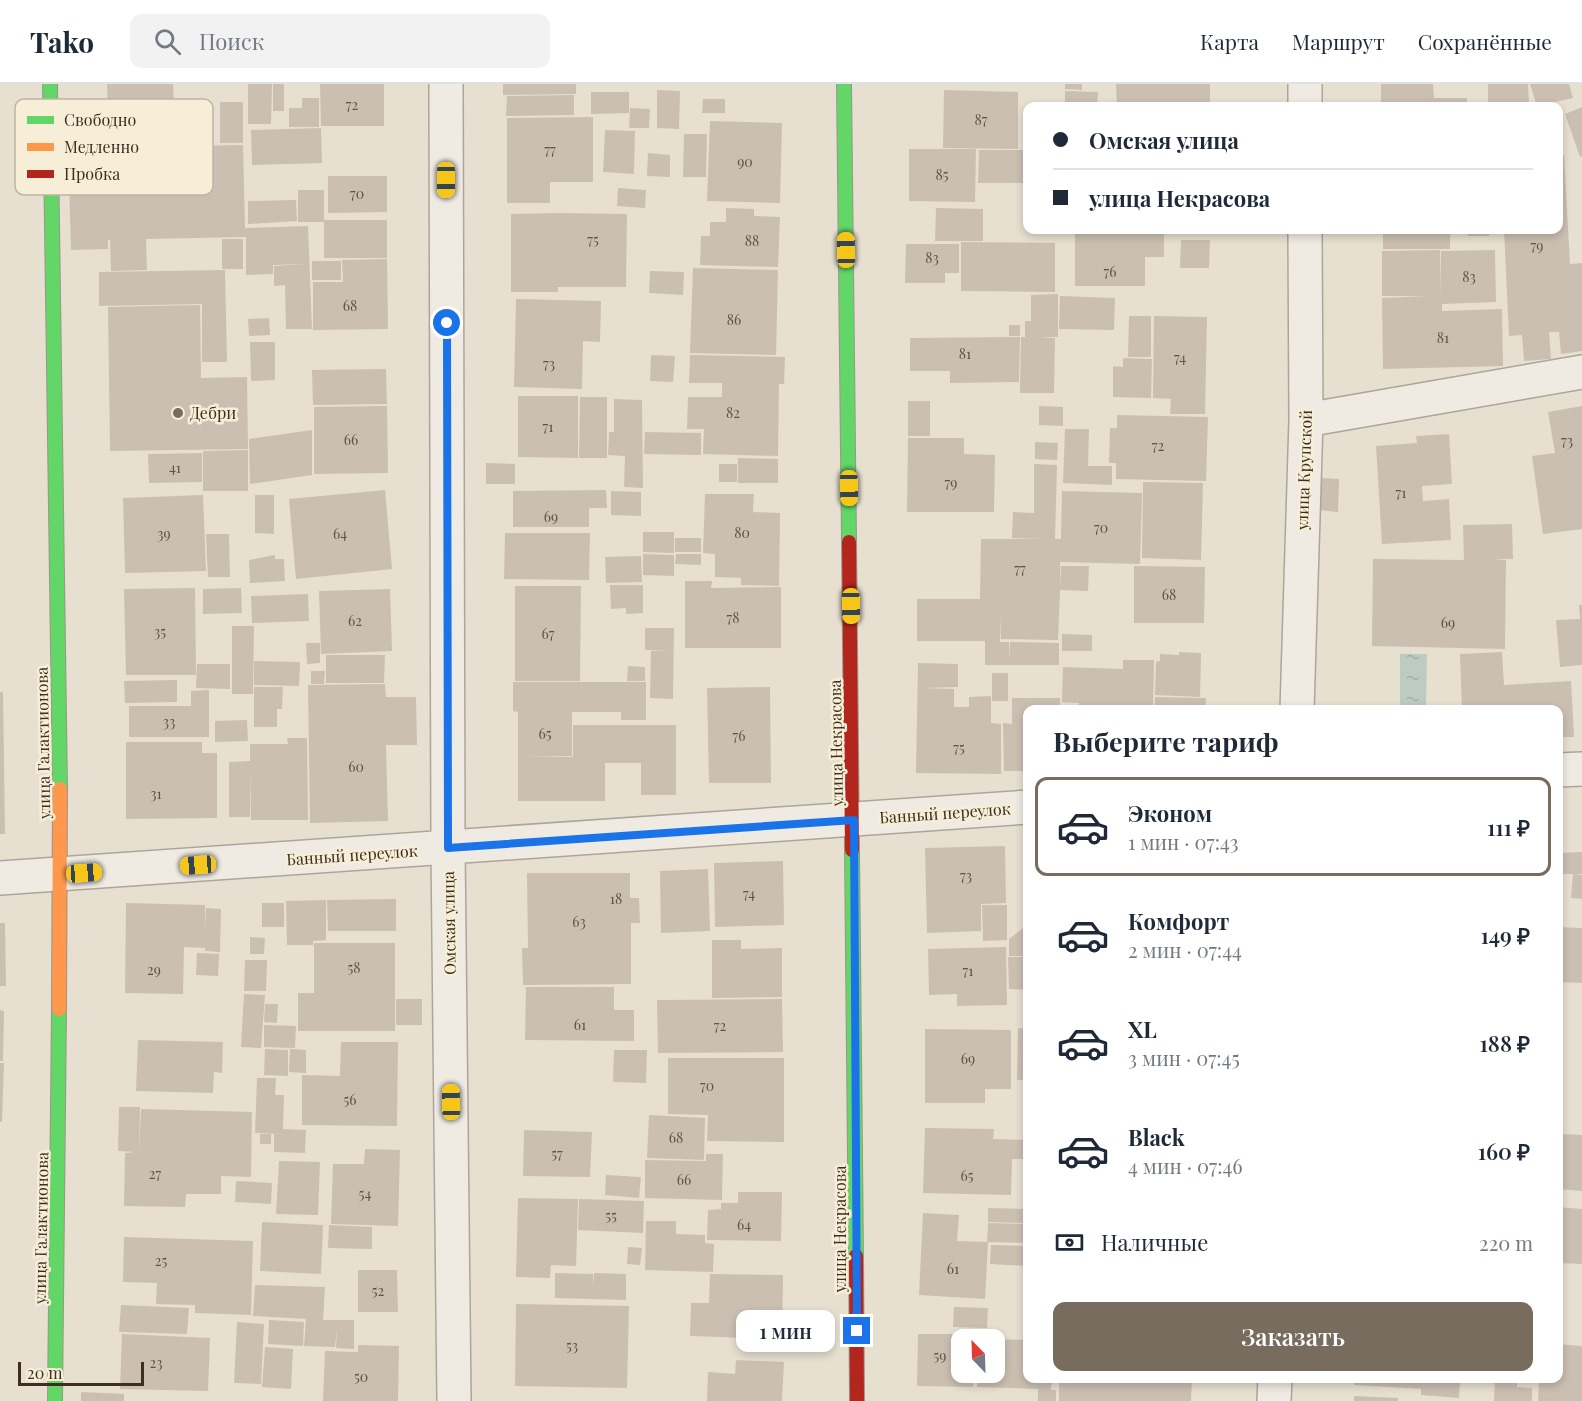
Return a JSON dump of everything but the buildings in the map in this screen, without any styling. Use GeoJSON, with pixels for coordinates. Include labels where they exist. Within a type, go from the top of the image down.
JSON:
{"type":"FeatureCollection","features":[{"type":"Feature","properties":{"kind":"street","name":"улица Галактионова"},"geometry":{"type":"LineString","coordinates":[[50,84],[50,99]]}},
{"type":"Feature","properties":{"kind":"street","name":"Омская улица"},"geometry":{"type":"LineString","coordinates":[[446,84],[448,848],[454,1401]]}},
{"type":"Feature","properties":{"kind":"street","name":"улица Некрасова"},"geometry":{"type":"LineString","coordinates":[[844,84],[854,820],[857,1401]]}},
{"type":"Feature","properties":{"kind":"street"},"geometry":{"type":"LineString","coordinates":[[1305,84],[1305,102]]}},
{"type":"Feature","properties":{"kind":"street","name":"улица Галактионова"},"geometry":{"type":"LineString","coordinates":[[52,195],[61,875],[55,1401]]}},
{"type":"Feature","properties":{"kind":"street","name":"улица Крупской"},"geometry":{"type":"LineString","coordinates":[[1297,705],[1306,420],[1305,234]]}},
{"type":"Feature","properties":{"kind":"street"},"geometry":{"type":"LineString","coordinates":[[1306,420],[1582,372]]}},
{"type":"Feature","properties":{"kind":"street"},"geometry":{"type":"LineString","coordinates":[[1563,770],[1582,769]]}},
{"type":"Feature","properties":{"kind":"street","name":"Банный переулок"},"geometry":{"type":"LineString","coordinates":[[0,878],[1023,807]]}},
{"type":"Feature","properties":{"kind":"street"},"geometry":{"type":"LineString","coordinates":[[1274,1401],[1275,1383]]}},
{"type":"Feature","properties":{"kind":"water"},"geometry":{"type":"Polygon","coordinates":[[[1400,654],[1427,654],[1426,705],[1400,705],[1400,654]]]}},
{"type":"Feature","properties":{"kind":"traffic: fast"},"geometry":{"type":"LineString","coordinates":[[50,84],[50,99]]}},
{"type":"Feature","properties":{"kind":"traffic: fast"},"geometry":{"type":"LineString","coordinates":[[844,84],[849,542]]}},
{"type":"Feature","properties":{"kind":"traffic: fast"},"geometry":{"type":"LineString","coordinates":[[52,195],[60,789]]}},
{"type":"Feature","properties":{"kind":"traffic: fast"},"geometry":{"type":"LineString","coordinates":[[852,850],[856,1256]]}},
{"type":"Feature","properties":{"kind":"traffic: fast"},"geometry":{"type":"LineString","coordinates":[[55,1401],[59,1009]]}},
{"type":"Feature","properties":{"kind":"traffic: slow"},"geometry":{"type":"LineString","coordinates":[[59,1009],[60,789]]}},
{"type":"Feature","properties":{"kind":"traffic: jam"},"geometry":{"type":"LineString","coordinates":[[849,542],[852,850]]}},
{"type":"Feature","properties":{"kind":"traffic: jam"},"geometry":{"type":"LineString","coordinates":[[856,1256],[857,1401]]}},
{"type":"Feature","properties":{"kind":"place","name":"Дебри"},"geometry":{"type":"Point","coordinates":[178,413]}},
{"type":"Feature","properties":{"kind":"route"},"geometry":{"type":"LineString","coordinates":[[447,323],[448,848],[854,820],[857,1331]]}}]}
